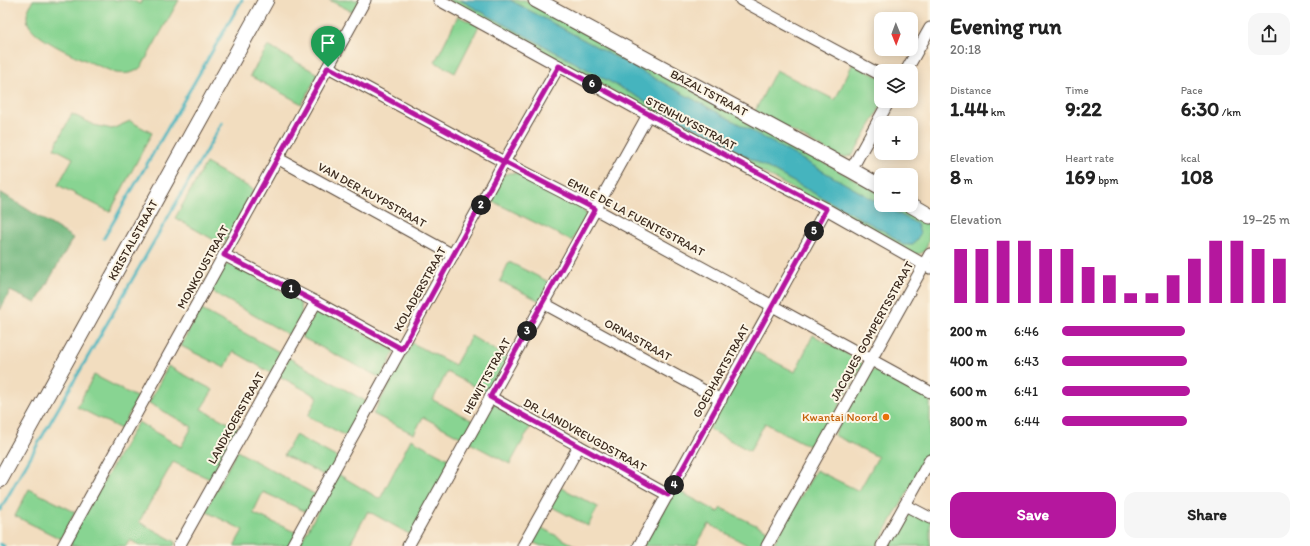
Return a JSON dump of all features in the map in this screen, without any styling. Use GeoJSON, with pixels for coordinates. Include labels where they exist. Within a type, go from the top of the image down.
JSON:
{"type":"FeatureCollection","features":[{"type":"Feature","properties":{"kind":"street","name":"KRISTALSTRAAT"},"geometry":{"type":"LineString","coordinates":[[0,480],[266,0]]}},
{"type":"Feature","properties":{"kind":"street","name":"MONKOUSTRAAT"},"geometry":{"type":"LineString","coordinates":[[63,546],[366,0]]}},
{"type":"Feature","properties":{"kind":"street","name":"STENHUYSSTRAAT"},"geometry":{"type":"LineString","coordinates":[[439,0],[648,115],[826,209],[927,266]]}},
{"type":"Feature","properties":{"kind":"street","name":"BAZALTSTRAAT"},"geometry":{"type":"LineString","coordinates":[[536,0],[874,183]]}},
{"type":"Feature","properties":{"kind":"street"},"geometry":{"type":"LineString","coordinates":[[741,0],[874,71]]}},
{"type":"Feature","properties":{"kind":"street"},"geometry":{"type":"LineString","coordinates":[[910,64],[930,28]]}},
{"type":"Feature","properties":{"kind":"street","name":"KOLADERSTRAAT"},"geometry":{"type":"LineString","coordinates":[[292,546],[504,162],[559,66]]}},
{"type":"Feature","properties":{"kind":"street","name":"EMILE DE LA FUENTESTRAAT"},"geometry":{"type":"LineString","coordinates":[[328,67],[504,162],[595,209],[930,392]]}},
{"type":"Feature","properties":{"kind":"street"},"geometry":{"type":"LineString","coordinates":[[851,170],[885,108]]}},
{"type":"Feature","properties":{"kind":"street","name":"HEWITTSTRAAT"},"geometry":{"type":"LineString","coordinates":[[408,546],[648,115]]}},
{"type":"Feature","properties":{"kind":"street","name":"VAN DER KUYPSTRAAT"},"geometry":{"type":"LineString","coordinates":[[278,158],[454,255]]}},
{"type":"Feature","properties":{"kind":"street","name":"GOEDHARTSTRAAT"},"geometry":{"type":"LineString","coordinates":[[639,546],[826,209]]}},
{"type":"Feature","properties":{"kind":"street"},"geometry":{"type":"LineString","coordinates":[[918,209],[930,216]]}},
{"type":"Feature","properties":{"kind":"street","name":"JACQUES GOMPERTSSTRAAT"},"geometry":{"type":"LineString","coordinates":[[767,546],[927,266],[930,254]]}},
{"type":"Feature","properties":{"kind":"street"},"geometry":{"type":"LineString","coordinates":[[224,255],[316,302],[402,349]]}},
{"type":"Feature","properties":{"kind":"street","name":"LANDKOERSTRAAT"},"geometry":{"type":"LineString","coordinates":[[179,546],[316,302]]}},
{"type":"Feature","properties":{"kind":"street","name":"ORNASTRAAT"},"geometry":{"type":"LineString","coordinates":[[543,303],[721,400]]}},
{"type":"Feature","properties":{"kind":"street","name":"DR. LANDVREUGDSTRAAT"},"geometry":{"type":"LineString","coordinates":[[490,397],[668,495]]}},
{"type":"Feature","properties":{"kind":"street"},"geometry":{"type":"LineString","coordinates":[[523,546],[579,446]]}},
{"type":"Feature","properties":{"kind":"street"},"geometry":{"type":"LineString","coordinates":[[882,546],[930,460]]}},
{"type":"Feature","properties":{"kind":"street"},"geometry":{"type":"LineString","coordinates":[[905,505],[930,518]]}},
{"type":"Feature","properties":{"kind":"green space"},"geometry":{"type":"Polygon","coordinates":[[[33,0],[131,0],[140,4],[142,0],[179,0],[142,66],[130,73],[116,73],[82,59],[42,38],[33,30],[27,20],[28,11],[33,0]]]}},
{"type":"Feature","properties":{"kind":"green space"},"geometry":{"type":"Polygon","coordinates":[[[329,0],[360,0],[353,12],[329,0]]]}},
{"type":"Feature","properties":{"kind":"green space"},"geometry":{"type":"Polygon","coordinates":[[[447,0],[460,0],[889,234],[903,244],[917,224],[896,212],[912,212],[928,221],[929,237],[923,252],[920,254],[910,253],[447,0]]]}},
{"type":"Feature","properties":{"kind":"green space"},"geometry":{"type":"Polygon","coordinates":[[[510,0],[525,0],[753,123],[874,190],[874,200],[750,130],[510,0]]]}},
{"type":"Feature","properties":{"kind":"green space"},"geometry":{"type":"Polygon","coordinates":[[[458,16],[479,26],[455,73],[435,62],[458,16]]]}},
{"type":"Feature","properties":{"kind":"green space"},"geometry":{"type":"Polygon","coordinates":[[[268,46],[318,74],[302,104],[250,76],[268,46]]]}},
{"type":"Feature","properties":{"kind":"green space"},"geometry":{"type":"Polygon","coordinates":[[[853,63],[874,74],[874,108],[880,108],[874,116],[853,155],[846,157],[839,157],[755,111],[776,70],[835,100],[853,63]]]}},
{"type":"Feature","properties":{"kind":"green space"},"geometry":{"type":"Polygon","coordinates":[[[72,114],[94,125],[112,129],[130,121],[152,133],[110,212],[58,185],[73,158],[54,148],[72,114]]]}},
{"type":"Feature","properties":{"kind":"green space"},"geometry":{"type":"Polygon","coordinates":[[[206,163],[254,190],[223,245],[175,218],[206,163]]]}},
{"type":"Feature","properties":{"kind":"green space"},"geometry":{"type":"Polygon","coordinates":[[[516,173],[581,207],[585,212],[586,217],[572,241],[490,200],[503,175],[516,173]]]}},
{"type":"Feature","properties":{"kind":"green space"},"geometry":{"type":"Polygon","coordinates":[[[0,192],[73,238],[36,303],[10,291],[0,310],[0,192]]]}},
{"type":"Feature","properties":{"kind":"green space"},"geometry":{"type":"Polygon","coordinates":[[[509,262],[549,282],[540,301],[500,281],[509,262]]]}},
{"type":"Feature","properties":{"kind":"green space"},"geometry":{"type":"Polygon","coordinates":[[[228,264],[236,266],[299,300],[302,311],[300,319],[289,335],[209,290],[222,267],[228,264]]]}},
{"type":"Feature","properties":{"kind":"green space"},"geometry":{"type":"Polygon","coordinates":[[[200,309],[283,354],[271,373],[233,351],[225,368],[181,346],[200,309]]]}},
{"type":"Feature","properties":{"kind":"green space"},"geometry":{"type":"Polygon","coordinates":[[[321,309],[395,351],[381,378],[301,337],[315,313],[321,309]]]}},
{"type":"Feature","properties":{"kind":"green space"},"geometry":{"type":"Polygon","coordinates":[[[813,335],[862,363],[862,366],[815,449],[765,423],[750,451],[709,429],[752,350],[795,372],[813,335]]]}},
{"type":"Feature","properties":{"kind":"green space"},"geometry":{"type":"Polygon","coordinates":[[[471,336],[510,359],[491,395],[447,372],[433,400],[475,422],[466,440],[423,417],[414,434],[373,414],[412,343],[455,365],[471,336]]]}},
{"type":"Feature","properties":{"kind":"green space"},"geometry":{"type":"Polygon","coordinates":[[[289,358],[369,403],[350,438],[308,416],[318,397],[279,376],[289,358]]]}},
{"type":"Feature","properties":{"kind":"green space"},"geometry":{"type":"Polygon","coordinates":[[[168,366],[213,390],[201,409],[240,429],[212,480],[173,462],[139,522],[176,542],[174,546],[141,546],[130,540],[126,546],[71,546],[71,538],[138,422],[181,447],[192,427],[149,403],[168,366]]]}},
{"type":"Feature","properties":{"kind":"green space"},"geometry":{"type":"Polygon","coordinates":[[[877,369],[930,398],[930,452],[877,546],[772,546],[816,470],[859,491],[878,457],[834,435],[867,375],[877,369]]]}},
{"type":"Feature","properties":{"kind":"green space"},"geometry":{"type":"Polygon","coordinates":[[[94,375],[138,398],[121,429],[77,407],[94,375]]]}},
{"type":"Feature","properties":{"kind":"green space"},"geometry":{"type":"Polygon","coordinates":[[[495,403],[532,424],[510,464],[468,442],[488,406],[495,403]]]}},
{"type":"Feature","properties":{"kind":"green space"},"geometry":{"type":"Polygon","coordinates":[[[295,435],[338,458],[328,477],[284,455],[295,435]]]}},
{"type":"Feature","properties":{"kind":"green space"},"geometry":{"type":"Polygon","coordinates":[[[411,439],[454,462],[411,535],[368,511],[349,546],[299,546],[338,474],[380,499],[411,439]]]}},
{"type":"Feature","properties":{"kind":"green space"},"geometry":{"type":"Polygon","coordinates":[[[237,451],[318,496],[309,513],[263,492],[253,513],[297,533],[290,546],[234,546],[243,530],[205,511],[237,451]]]}},
{"type":"Feature","properties":{"kind":"green space"},"geometry":{"type":"Polygon","coordinates":[[[560,487],[598,507],[588,526],[550,506],[560,487]]]}},
{"type":"Feature","properties":{"kind":"green space"},"geometry":{"type":"Polygon","coordinates":[[[29,489],[75,512],[61,539],[15,516],[29,489]]]}},
{"type":"Feature","properties":{"kind":"green space"},"geometry":{"type":"Polygon","coordinates":[[[675,489],[718,512],[721,508],[768,531],[760,546],[749,546],[709,524],[696,546],[643,546],[675,489]]]}},
{"type":"Feature","properties":{"kind":"green space"},"geometry":{"type":"Polygon","coordinates":[[[909,512],[930,520],[930,546],[886,546],[903,514],[909,512]]]}},
{"type":"Feature","properties":{"kind":"green space"},"geometry":{"type":"Polygon","coordinates":[[[538,526],[576,546],[541,546],[530,541],[538,526]]]}},
{"type":"Feature","properties":{"kind":"water"},"geometry":{"type":"Polygon","coordinates":[[[460,0],[510,0],[750,130],[874,200],[874,212],[896,212],[917,224],[920,234],[913,245],[903,245],[889,234],[460,0]]]}},
{"type":"Feature","properties":{"kind":"waterway"},"geometry":{"type":"LineString","coordinates":[[104,238],[242,0]]}},
{"type":"Feature","properties":{"kind":"waterway"},"geometry":{"type":"LineString","coordinates":[[0,510],[222,123]]}},
{"type":"Feature","properties":{"kind":"waterway"},"geometry":{"type":"LineString","coordinates":[[0,544],[4,546]]}},
{"type":"Feature","properties":{"kind":"place","name":"Kwantai Noord"},"geometry":{"type":"Point","coordinates":[886,417]}},
{"type":"Feature","properties":{"kind":"route"},"geometry":{"type":"LineString","coordinates":[[328,67],[224,255],[316,302],[402,349],[504,162],[595,209],[490,397],[668,495],[826,209],[559,66],[504,162],[328,67]]}}]}
